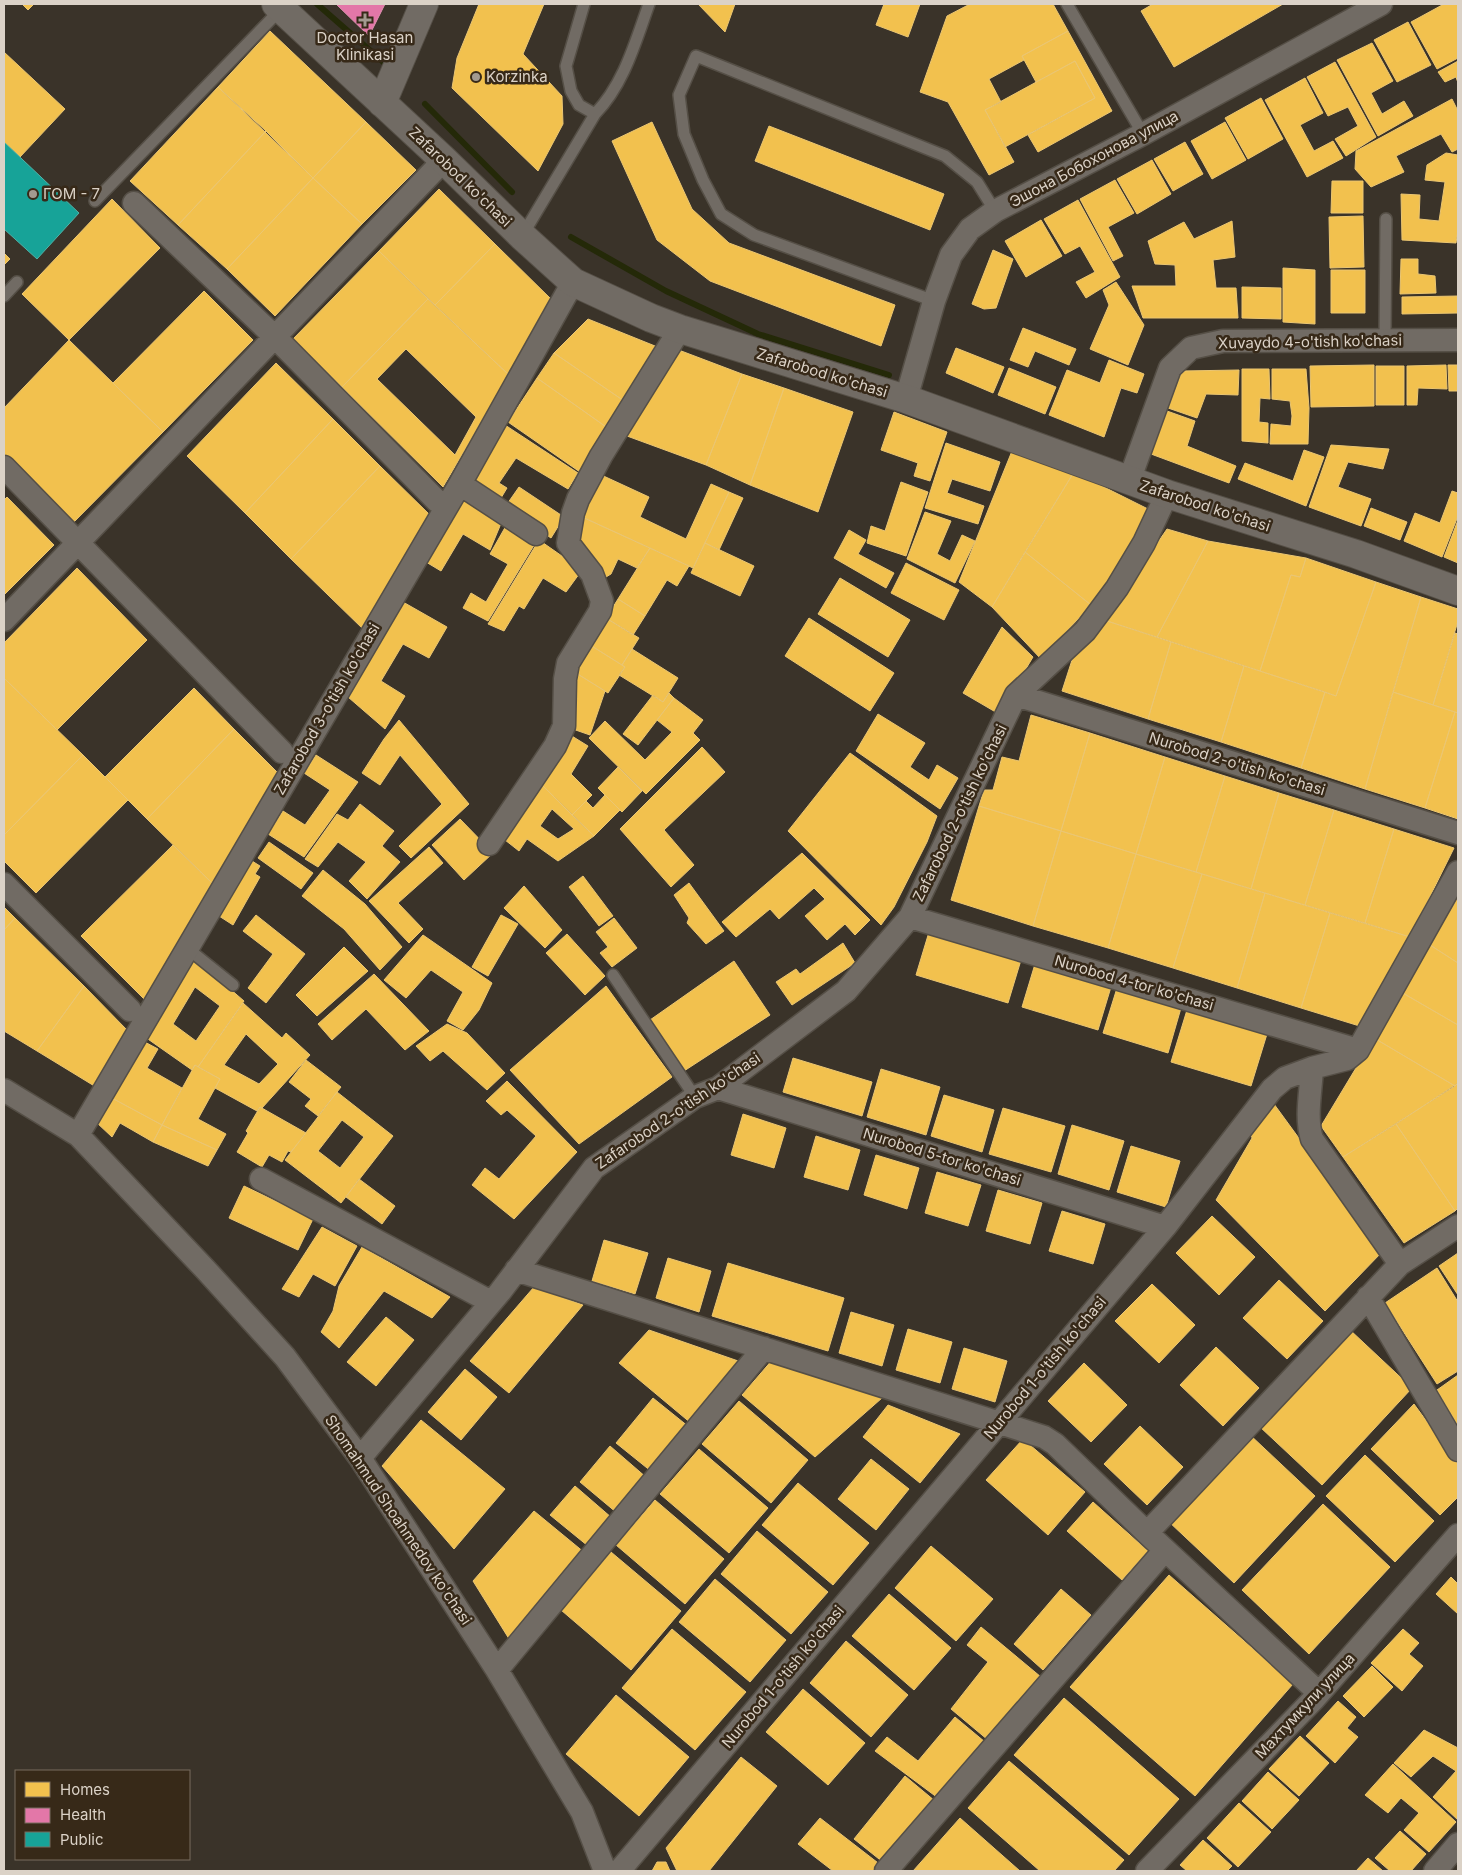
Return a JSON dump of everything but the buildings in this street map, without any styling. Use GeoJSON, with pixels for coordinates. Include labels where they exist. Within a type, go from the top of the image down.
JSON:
{"type":"FeatureCollection","features":[{"type":"Feature","properties":{"kind":"street"},"geometry":{"type":"LineString","coordinates":[[382,103],[424,4]]}},
{"type":"Feature","properties":{"kind":"street","name":"Эшона Бобохонова улица"},"geometry":{"type":"LineString","coordinates":[[906,399],[934,302],[952,255],[970,229],[995,211],[1143,134],[1381,4]]}},
{"type":"Feature","properties":{"kind":"street","name":"Zafarobod ko'chasi"},"geometry":{"type":"LineString","coordinates":[[279,6],[573,282],[651,318],[680,329],[906,399],[1129,481],[1356,554],[1458,591]]}},
{"type":"Feature","properties":{"kind":"street"},"geometry":{"type":"LineString","coordinates":[[4,620],[444,160]]}},
{"type":"Feature","properties":{"kind":"street"},"geometry":{"type":"LineString","coordinates":[[134,203],[275,337],[437,501]]}},
{"type":"Feature","properties":{"kind":"street","name":"Zafarobod 3-o'tish ko'chasi"},"geometry":{"type":"LineString","coordinates":[[78,1135],[460,484],[573,282]]}},
{"type":"Feature","properties":{"kind":"street"},"geometry":{"type":"LineString","coordinates":[[489,844],[555,746],[564,726],[564,679],[568,662],[600,611],[602,601],[592,574],[568,543],[573,513],[578,499],[601,456],[680,329]]}},
{"type":"Feature","properties":{"kind":"street","name":"Xuvaydo 4-o'tish ko'chasi"},"geometry":{"type":"LineString","coordinates":[[1129,481],[1170,368],[1191,348],[1223,341],[1458,340]]}},
{"type":"Feature","properties":{"kind":"street"},"geometry":{"type":"LineString","coordinates":[[4,467],[282,752]]}},
{"type":"Feature","properties":{"kind":"street"},"geometry":{"type":"LineString","coordinates":[[460,484],[536,534]]}},
{"type":"Feature","properties":{"kind":"street","name":"Zafarobod 2-o'tish ko'chasi"},"geometry":{"type":"LineString","coordinates":[[360,1458],[492,1302],[594,1168],[695,1097],[718,1088],[846,991],[910,917],[1016,695],[1085,630],[1112,595],[1144,543],[1167,494]]}},
{"type":"Feature","properties":{"kind":"street","name":"Nurobod 2-o'tish ko'chasi"},"geometry":{"type":"LineString","coordinates":[[1016,695],[1458,833]]}},
{"type":"Feature","properties":{"kind":"street"},"geometry":{"type":"LineString","coordinates":[[1358,1050],[1458,872]]}},
{"type":"Feature","properties":{"kind":"street"},"geometry":{"type":"LineString","coordinates":[[4,884],[130,1010]]}},
{"type":"Feature","properties":{"kind":"street","name":"Nurobod 4-tor ko'chasi"},"geometry":{"type":"LineString","coordinates":[[910,917],[1358,1050]]}},
{"type":"Feature","properties":{"kind":"street","name":"Nurobod 1-o'tish ko'chasi"},"geometry":{"type":"LineString","coordinates":[[619,1871],[1165,1227],[1272,1089],[1285,1078],[1312,1068],[1347,1059],[1358,1050]]}},
{"type":"Feature","properties":{"kind":"street"},"geometry":{"type":"LineString","coordinates":[[1312,1068],[1309,1121],[1312,1139],[1400,1264]]}},
{"type":"Feature","properties":{"kind":"street","name":"Nurobod 5-tor ko'chasi"},"geometry":{"type":"LineString","coordinates":[[718,1088],[1165,1227]]}},
{"type":"Feature","properties":{"kind":"street","name":"Shomahmud Shoahmedov ko'chasi"},"geometry":{"type":"LineString","coordinates":[[4,1090],[78,1135],[205,1269],[285,1357],[360,1458],[497,1670],[582,1812],[605,1871]]}},
{"type":"Feature","properties":{"kind":"street"},"geometry":{"type":"LineString","coordinates":[[261,1179],[492,1302]]}},
{"type":"Feature","properties":{"kind":"street"},"geometry":{"type":"LineString","coordinates":[[1147,1533],[1400,1264],[1458,1226]]}},
{"type":"Feature","properties":{"kind":"street"},"geometry":{"type":"LineString","coordinates":[[516,1270],[1044,1437],[1055,1444],[1165,1550],[1319,1693]]}},
{"type":"Feature","properties":{"kind":"street"},"geometry":{"type":"LineString","coordinates":[[1368,1297],[1458,1450]]}},
{"type":"Feature","properties":{"kind":"street"},"geometry":{"type":"LineString","coordinates":[[497,1670],[764,1348]]}},
{"type":"Feature","properties":{"kind":"street","name":"Махтумкули улица"},"geometry":{"type":"LineString","coordinates":[[1147,1871],[1319,1693],[1458,1535]]}},
{"type":"Feature","properties":{"kind":"street"},"geometry":{"type":"LineString","coordinates":[[886,1871],[1165,1550]]}},
{"type":"Feature","properties":{"kind":"street"},"geometry":{"type":"LineString","coordinates":[[1435,1871],[1458,1844]]}},
{"type":"Feature","properties":{"kind":"lane"},"geometry":{"type":"LineString","coordinates":[[584,4],[566,66],[571,91],[579,105],[595,114]]}},
{"type":"Feature","properties":{"kind":"lane"},"geometry":{"type":"LineString","coordinates":[[522,236],[595,114],[607,102],[627,68],[649,4]]}},
{"type":"Feature","properties":{"kind":"lane"},"geometry":{"type":"LineString","coordinates":[[1068,4],[1143,134]]}},
{"type":"Feature","properties":{"kind":"lane"},"geometry":{"type":"LineString","coordinates":[[95,201],[279,6]]}},
{"type":"Feature","properties":{"kind":"lane"},"geometry":{"type":"LineString","coordinates":[[934,302],[754,235],[721,214],[703,180],[684,134],[679,95],[696,56],[945,156],[977,182],[995,211]]}},
{"type":"Feature","properties":{"kind":"lane"},"geometry":{"type":"LineString","coordinates":[[1385,340],[1386,219]]}},
{"type":"Feature","properties":{"kind":"lane"},"geometry":{"type":"LineString","coordinates":[[4,296],[17,282]]}},
{"type":"Feature","properties":{"kind":"lane"},"geometry":{"type":"LineString","coordinates":[[187,948],[233,985]]}},
{"type":"Feature","properties":{"kind":"lane"},"geometry":{"type":"LineString","coordinates":[[613,975],[695,1097]]}},
{"type":"Feature","properties":{"kind":"waterway"},"geometry":{"type":"LineString","coordinates":[[317,4],[389,67]]}},
{"type":"Feature","properties":{"kind":"waterway"},"geometry":{"type":"LineString","coordinates":[[425,104],[512,192]]}},
{"type":"Feature","properties":{"kind":"waterway"},"geometry":{"type":"LineString","coordinates":[[571,237],[666,291],[758,334],[889,375]]}},
{"type":"Feature","properties":{"kind":"place","name":"Doctor Hasan Klinikasi"},"geometry":{"type":"Point","coordinates":[365,20]}},
{"type":"Feature","properties":{"kind":"place","name":"Korzinka"},"geometry":{"type":"Point","coordinates":[476,77]}},
{"type":"Feature","properties":{"kind":"place","name":"ГОМ - 7"},"geometry":{"type":"Point","coordinates":[33,194]}}]}
